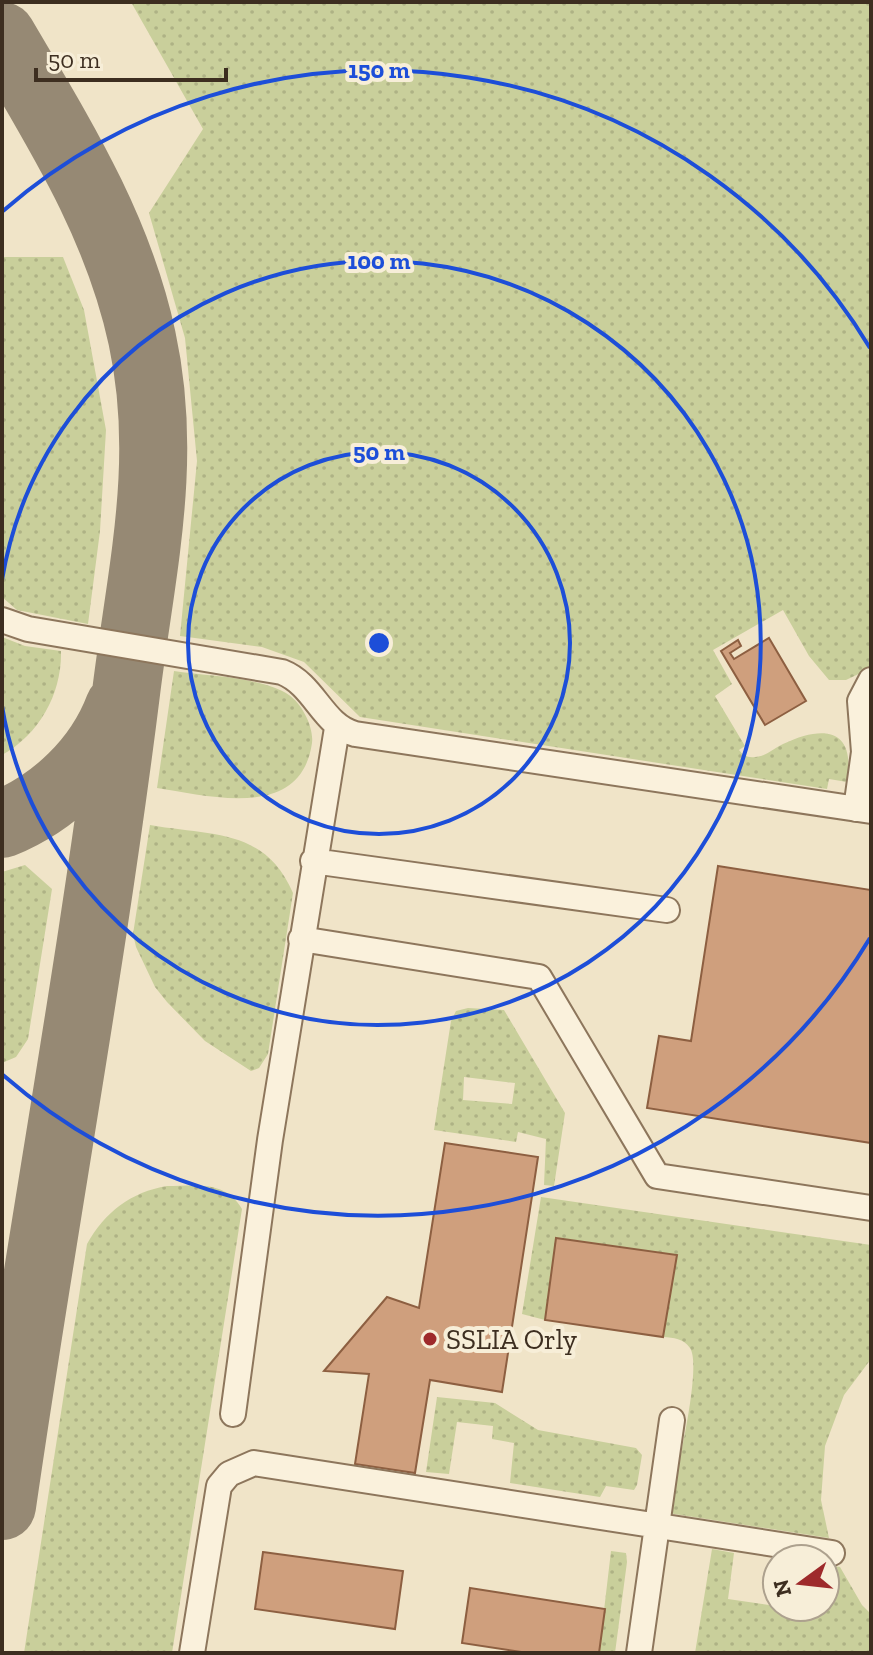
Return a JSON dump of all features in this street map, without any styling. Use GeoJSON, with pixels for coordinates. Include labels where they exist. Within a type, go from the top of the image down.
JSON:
{"type":"FeatureCollection","features":[{"type":"Feature","properties":{"kind":"lane"},"geometry":{"type":"LineString","coordinates":[[2,620],[28,629],[282,672],[307,688],[337,728],[375,738],[864,810],[860,701],[871,680]]}},
{"type":"Feature","properties":{"kind":"lane"},"geometry":{"type":"LineString","coordinates":[[233,1414],[301,939],[337,728]]}},
{"type":"Feature","properties":{"kind":"lane"},"geometry":{"type":"LineString","coordinates":[[313,861],[667,910]]}},
{"type":"Feature","properties":{"kind":"lane"},"geometry":{"type":"LineString","coordinates":[[301,939],[539,977],[657,1176],[871,1208]]}},
{"type":"Feature","properties":{"kind":"lane"},"geometry":{"type":"LineString","coordinates":[[639,1653],[672,1420]]}},
{"type":"Feature","properties":{"kind":"lane"},"geometry":{"type":"LineString","coordinates":[[192,1653],[219,1486],[229,1474],[254,1463],[765,1543]]}},
{"type":"Feature","properties":{"kind":"green space"},"geometry":{"type":"Polygon","coordinates":[[[131,2],[871,2],[871,668],[846,680],[829,680],[809,656],[783,610],[713,650],[732,684],[715,696],[745,746],[739,750],[742,753],[759,757],[798,738],[824,733],[842,741],[847,751],[847,782],[829,779],[827,789],[360,717],[304,662],[262,647],[180,636],[197,461],[185,338],[149,213],[203,129],[131,2]]]}},
{"type":"Feature","properties":{"kind":"green space"},"geometry":{"type":"Polygon","coordinates":[[[2,257],[63,257],[84,310],[106,430],[100,531],[88,624],[17,610],[2,597],[2,257]]]}},
{"type":"Feature","properties":{"kind":"green space"},"geometry":{"type":"Polygon","coordinates":[[[2,637],[25,646],[61,651],[58,682],[46,711],[27,736],[2,755],[2,637]]]}},
{"type":"Feature","properties":{"kind":"green space"},"geometry":{"type":"Polygon","coordinates":[[[174,671],[265,684],[294,699],[309,723],[312,743],[304,768],[291,784],[272,794],[250,798],[226,798],[157,788],[174,671]]]}},
{"type":"Feature","properties":{"kind":"green space"},"geometry":{"type":"Polygon","coordinates":[[[150,825],[215,834],[252,846],[268,856],[293,893],[268,1054],[259,1068],[251,1071],[205,1041],[155,987],[136,947],[133,934],[150,825]]]}},
{"type":"Feature","properties":{"kind":"green space"},"geometry":{"type":"Polygon","coordinates":[[[25,865],[52,889],[28,1039],[16,1057],[2,1063],[2,872],[25,865]]]}},
{"type":"Feature","properties":{"kind":"green space"},"geometry":{"type":"Polygon","coordinates":[[[468,1008],[504,1010],[565,1113],[554,1186],[544,1185],[546,1139],[518,1132],[516,1142],[434,1130],[451,1021],[456,1011],[468,1008]],[[464,1077],[463,1100],[512,1104],[515,1083],[464,1077]]]}},
{"type":"Feature","properties":{"kind":"green space"},"geometry":{"type":"Polygon","coordinates":[[[167,1186],[219,1189],[242,1209],[172,1653],[24,1653],[87,1244],[102,1222],[120,1205],[142,1193],[167,1186]]]}},
{"type":"Feature","properties":{"kind":"green space"},"geometry":{"type":"Polygon","coordinates":[[[541,1197],[871,1245],[871,1359],[844,1395],[825,1446],[821,1500],[829,1538],[668,1513],[693,1378],[690,1348],[681,1340],[663,1337],[677,1255],[560,1238],[545,1320],[522,1314],[541,1197]]]}},
{"type":"Feature","properties":{"kind":"green space"},"geometry":{"type":"Polygon","coordinates":[[[437,1397],[495,1403],[538,1430],[636,1448],[642,1455],[637,1485],[634,1490],[606,1486],[600,1497],[510,1483],[514,1443],[492,1439],[493,1426],[457,1422],[449,1474],[426,1472],[437,1397]]]}},
{"type":"Feature","properties":{"kind":"green space"},"geometry":{"type":"Polygon","coordinates":[[[712,1549],[734,1553],[728,1599],[761,1604],[761,1623],[841,1623],[841,1569],[862,1605],[871,1614],[871,1653],[695,1653],[712,1549]]]}},
{"type":"Feature","properties":{"kind":"green space"},"geometry":{"type":"Polygon","coordinates":[[[611,1551],[626,1553],[627,1562],[615,1653],[599,1653],[611,1551]]]}},
{"type":"Feature","properties":{"kind":"building"},"geometry":{"type":"Polygon","coordinates":[[[769,638],[806,701],[765,725],[721,651],[738,640],[741,646],[730,653],[734,659],[769,638]]]}},
{"type":"Feature","properties":{"kind":"building"},"geometry":{"type":"Polygon","coordinates":[[[718,866],[871,890],[871,1143],[647,1108],[659,1036],[691,1041],[718,866]]]}},
{"type":"Feature","properties":{"kind":"building","name":"SSLIA Orly"},"geometry":{"type":"Polygon","coordinates":[[[445,1143],[538,1157],[502,1392],[430,1380],[415,1473],[355,1464],[369,1374],[324,1371],[387,1297],[419,1308],[445,1143]]]}},
{"type":"Feature","properties":{"kind":"building"},"geometry":{"type":"Polygon","coordinates":[[[556,1238],[677,1255],[663,1337],[545,1320],[556,1238]]]}},
{"type":"Feature","properties":{"kind":"building"},"geometry":{"type":"Polygon","coordinates":[[[263,1552],[403,1571],[395,1629],[255,1609],[263,1552]]]}},
{"type":"Feature","properties":{"kind":"building"},"geometry":{"type":"Polygon","coordinates":[[[470,1588],[605,1609],[599,1653],[528,1653],[462,1643],[470,1588]]]}},
{"type":"Feature","properties":{"kind":"taxiway"},"geometry":{"type":"LineString","coordinates":[[2,36],[84,181],[118,257],[142,338],[150,384],[153,429],[150,516],[113,795],[2,1506]]}},
{"type":"Feature","properties":{"kind":"taxiway"},"geometry":{"type":"LineString","coordinates":[[2,824],[39,804],[72,778],[100,745],[119,707]]}},
{"type":"Feature","properties":{"kind":"place","name":"SSLIA Orly"},"geometry":{"type":"Point","coordinates":[430,1339]}}]}
